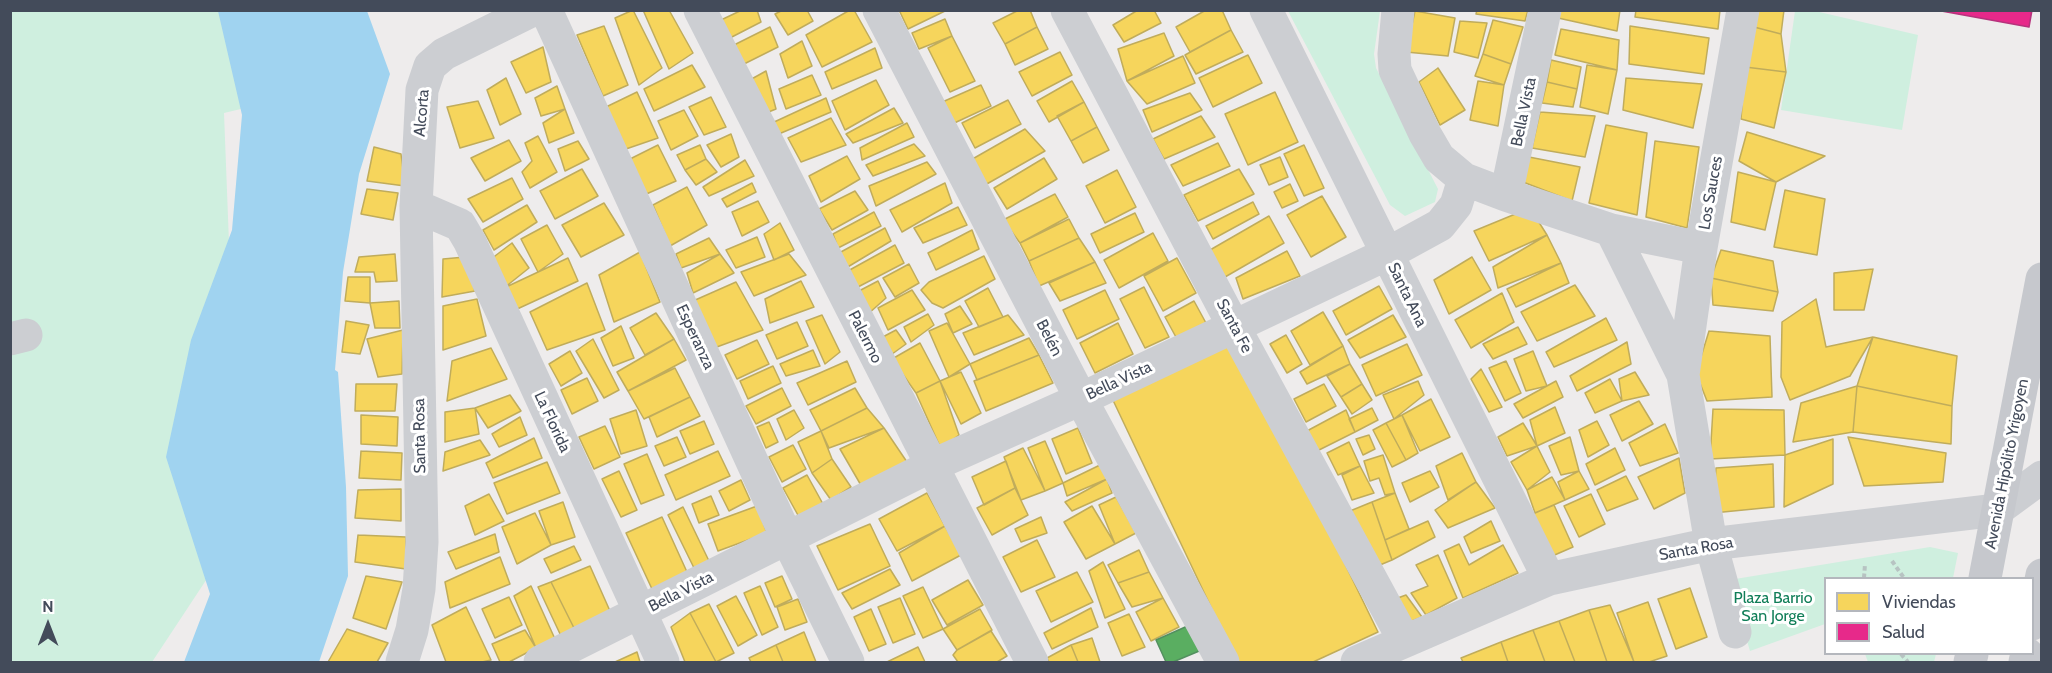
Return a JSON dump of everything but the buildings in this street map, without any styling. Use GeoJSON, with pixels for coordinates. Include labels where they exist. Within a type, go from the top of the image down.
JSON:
{"type":"FeatureCollection","features":[{"type":"Feature","properties":{"kind":"main road","name":"Avenida Hipólito Yrigoyen"},"geometry":{"type":"LineString","coordinates":[[1985,577],[2042,279]]}},
{"type":"Feature","properties":{"kind":"main road"},"geometry":{"type":"LineString","coordinates":[[2034,614],[2042,575]]}},
{"type":"Feature","properties":{"kind":"street","name":"Alcorta"},"geometry":{"type":"LineString","coordinates":[[416,206],[422,90],[430,66],[444,54],[533,10]]}},
{"type":"Feature","properties":{"kind":"street","name":"Esperanza"},"geometry":{"type":"LineString","coordinates":[[546,10],[787,538],[848,663]]}},
{"type":"Feature","properties":{"kind":"street","name":"Palermo"},"geometry":{"type":"LineString","coordinates":[[700,10],[1032,663]]}},
{"type":"Feature","properties":{"kind":"street","name":"Belén"},"geometry":{"type":"LineString","coordinates":[[879,10],[1081,399],[1223,663]]}},
{"type":"Feature","properties":{"kind":"street","name":"Santa Fe"},"geometry":{"type":"LineString","coordinates":[[1067,10],[1234,327],[1404,640]]}},
{"type":"Feature","properties":{"kind":"street","name":"Santa Ana"},"geometry":{"type":"LineString","coordinates":[[1266,10],[1549,579]]}},
{"type":"Feature","properties":{"kind":"street"},"geometry":{"type":"LineString","coordinates":[[1398,10],[1395,70],[1439,158],[1464,178],[1506,195],[1611,230],[1701,248]]}},
{"type":"Feature","properties":{"kind":"street","name":"Bella Vista"},"geometry":{"type":"LineString","coordinates":[[1506,195],[1545,10]]}},
{"type":"Feature","properties":{"kind":"street","name":"Los Sauces"},"geometry":{"type":"LineString","coordinates":[[1683,375],[1701,248],[1743,10]]}},
{"type":"Feature","properties":{"kind":"street","name":"Bella Vista"},"geometry":{"type":"LineString","coordinates":[[540,663],[930,466],[1081,399],[1387,254],[1440,225],[1456,206],[1464,178]]}},
{"type":"Feature","properties":{"kind":"street","name":"La Florida"},"geometry":{"type":"LineString","coordinates":[[416,206],[460,225],[470,242],[663,663]]}},
{"type":"Feature","properties":{"kind":"street","name":"Santa Rosa"},"geometry":{"type":"LineString","coordinates":[[402,663],[412,630],[419,589],[422,542],[416,206]]}},
{"type":"Feature","properties":{"kind":"street","name":"Los Sauces"},"geometry":{"type":"LineString","coordinates":[[1611,230],[1683,375],[1711,544],[1735,632]]}},
{"type":"Feature","properties":{"kind":"street","name":"Santa Rosa"},"geometry":{"type":"LineString","coordinates":[[1357,663],[1404,640],[1549,579],[1711,544],[1997,510],[2042,477]]}},
{"type":"Feature","properties":{"kind":"path"},"geometry":{"type":"LineString","coordinates":[[1883,561],[1893,561],[1903,577]]}},
{"type":"Feature","properties":{"kind":"path"},"geometry":{"type":"LineString","coordinates":[[1865,562],[1874,562]]}},
{"type":"Feature","properties":{"kind":"green space"},"geometry":{"type":"Polygon","coordinates":[[[10,11],[348,11],[371,78],[224,113],[231,295],[224,553],[152,662],[11,662],[10,11]]]}},
{"type":"Feature","properties":{"kind":"green space"},"geometry":{"type":"Polygon","coordinates":[[[1288,11],[1380,11],[1374,54],[1376,68],[1438,189],[1435,202],[1405,216],[1390,205],[1288,11]]]}},
{"type":"Feature","properties":{"kind":"green space"},"geometry":{"type":"Polygon","coordinates":[[[1795,11],[1815,11],[1918,35],[1902,130],[1781,110],[1795,11]]]}},
{"type":"Feature","properties":{"kind":"green space","name":"Plaza Barrio San Jorge"},"geometry":{"type":"Polygon","coordinates":[[[1930,547],[1958,553],[1953,577],[1824,577],[1824,624],[1750,651],[1729,580],[1930,547]]]}},
{"type":"Feature","properties":{"kind":"green space"},"geometry":{"type":"Polygon","coordinates":[[[1865,655],[1936,655],[1934,662],[1868,662],[1865,655]]]}},
{"type":"Feature","properties":{"kind":"water"},"geometry":{"type":"Polygon","coordinates":[[[218,11],[367,11],[390,74],[359,174],[343,272],[335,370],[338,372],[346,487],[348,576],[319,662],[184,662],[210,594],[166,457],[191,340],[232,230],[242,115],[218,11]]]}}]}
